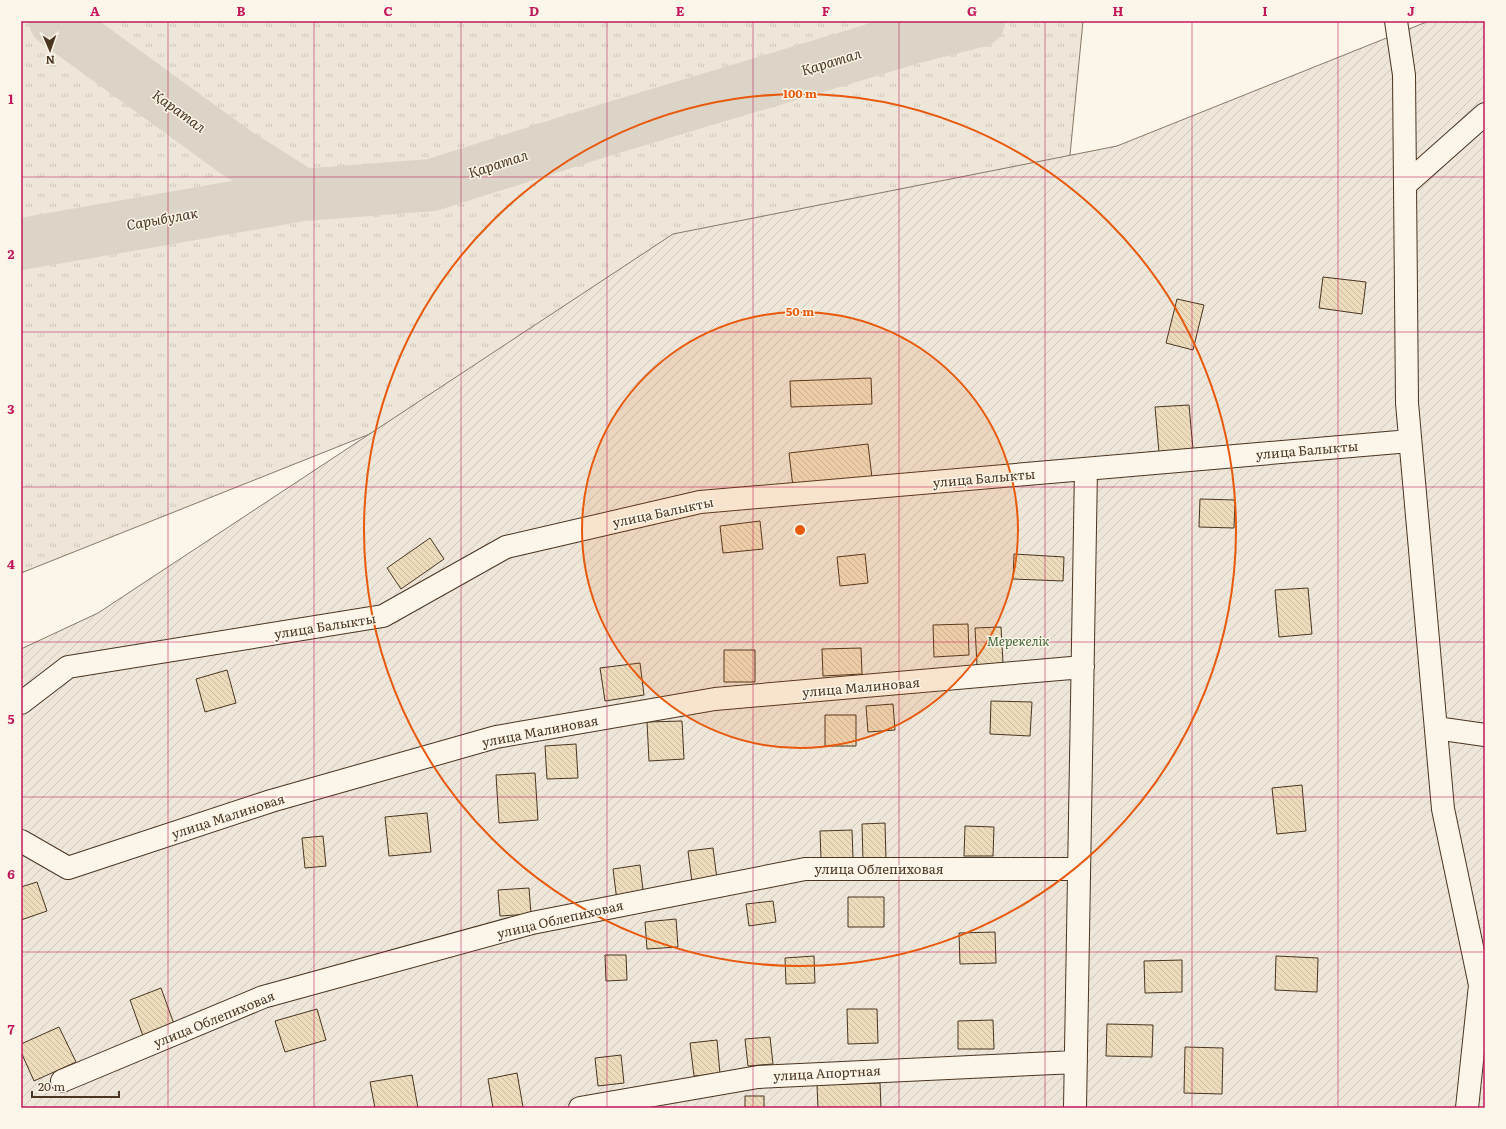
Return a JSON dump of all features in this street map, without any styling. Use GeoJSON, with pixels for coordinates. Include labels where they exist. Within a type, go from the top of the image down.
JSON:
{"type":"FeatureCollection","features":[{"type":"Feature","properties":{"kind":"street"},"geometry":{"type":"LineString","coordinates":[[1396,21],[1404,75],[1407,403],[1410,441],[1443,809],[1479,954],[1480,985],[1467,1108]]}},
{"type":"Feature","properties":{"kind":"street"},"geometry":{"type":"LineString","coordinates":[[1405,185],[1485,114]]}},
{"type":"Feature","properties":{"kind":"street","name":"улица Балыкты"},"geometry":{"type":"LineString","coordinates":[[21,703],[68,668],[383,616],[506,547],[700,502],[1410,441]]}},
{"type":"Feature","properties":{"kind":"street"},"geometry":{"type":"LineString","coordinates":[[1075,1108],[1086,469]]}},
{"type":"Feature","properties":{"kind":"street","name":"улица Малиновая"},"geometry":{"type":"LineString","coordinates":[[21,841],[68,868],[271,801],[496,737],[715,699],[1083,668]]}},
{"type":"Feature","properties":{"kind":"street"},"geometry":{"type":"LineString","coordinates":[[1436,728],[1485,735]]}},
{"type":"Feature","properties":{"kind":"street","name":"улица Облепиховая"},"geometry":{"type":"LineString","coordinates":[[62,1081],[263,997],[532,923],[805,869],[1079,870]]}},
{"type":"Feature","properties":{"kind":"street","name":"улица Апортная"},"geometry":{"type":"LineString","coordinates":[[580,1108],[758,1077],[1076,1062]]}},
{"type":"Feature","properties":{"kind":"green space"},"geometry":{"type":"Polygon","coordinates":[[[21,21],[1083,21],[1070,155],[21,573],[21,21]]]}},
{"type":"Feature","properties":{"kind":"green space","name":"Мерекелік"},"geometry":{"type":"Polygon","coordinates":[[[1429,21],[1485,21],[1485,1108],[21,1108],[21,649],[98,613],[673,234],[1117,146],[1429,21]]]}},
{"type":"Feature","properties":{"kind":"building"},"geometry":{"type":"Polygon","coordinates":[[[1323,277],[1366,282],[1362,314],[1319,308],[1323,277]]]}},
{"type":"Feature","properties":{"kind":"building"},"geometry":{"type":"Polygon","coordinates":[[[1177,299],[1204,305],[1193,350],[1166,343],[1177,299]]]}},
{"type":"Feature","properties":{"kind":"building"},"geometry":{"type":"Polygon","coordinates":[[[871,378],[872,404],[791,407],[790,381],[871,378]]]}},
{"type":"Feature","properties":{"kind":"building"},"geometry":{"type":"Polygon","coordinates":[[[1189,405],[1193,449],[1159,452],[1155,407],[1189,405]]]}},
{"type":"Feature","properties":{"kind":"building"},"geometry":{"type":"Polygon","coordinates":[[[868,444],[872,478],[793,487],[789,453],[868,444]]]}},
{"type":"Feature","properties":{"kind":"building"},"geometry":{"type":"Polygon","coordinates":[[[1200,499],[1235,500],[1234,528],[1199,527],[1200,499]]]}},
{"type":"Feature","properties":{"kind":"building"},"geometry":{"type":"Polygon","coordinates":[[[760,521],[763,549],[723,553],[720,526],[760,521]]]}},
{"type":"Feature","properties":{"kind":"building"},"geometry":{"type":"Polygon","coordinates":[[[430,538],[444,559],[401,589],[387,568],[430,538]]]}},
{"type":"Feature","properties":{"kind":"building"},"geometry":{"type":"Polygon","coordinates":[[[865,554],[868,583],[840,586],[837,557],[865,554]]]}},
{"type":"Feature","properties":{"kind":"building"},"geometry":{"type":"Polygon","coordinates":[[[1014,554],[1064,557],[1063,581],[1013,579],[1014,554]]]}},
{"type":"Feature","properties":{"kind":"building"},"geometry":{"type":"Polygon","coordinates":[[[1308,588],[1312,634],[1279,637],[1275,590],[1308,588]]]}},
{"type":"Feature","properties":{"kind":"building"},"geometry":{"type":"Polygon","coordinates":[[[968,624],[969,655],[934,657],[933,625],[968,624]]]}},
{"type":"Feature","properties":{"kind":"building"},"geometry":{"type":"Polygon","coordinates":[[[1001,627],[1003,663],[977,665],[975,628],[1001,627]]]}},
{"type":"Feature","properties":{"kind":"building"},"geometry":{"type":"Polygon","coordinates":[[[861,648],[862,674],[823,676],[822,649],[861,648]]]}},
{"type":"Feature","properties":{"kind":"building"},"geometry":{"type":"Polygon","coordinates":[[[724,650],[755,650],[755,682],[724,682],[724,650]]]}},
{"type":"Feature","properties":{"kind":"building"},"geometry":{"type":"Polygon","coordinates":[[[640,663],[644,695],[605,701],[600,668],[640,663]]]}},
{"type":"Feature","properties":{"kind":"building"},"geometry":{"type":"Polygon","coordinates":[[[227,670],[236,703],[205,712],[196,679],[227,670]]]}},
{"type":"Feature","properties":{"kind":"building"},"geometry":{"type":"Polygon","coordinates":[[[991,701],[1032,702],[1030,736],[990,734],[991,701]]]}},
{"type":"Feature","properties":{"kind":"building"},"geometry":{"type":"Polygon","coordinates":[[[893,704],[895,730],[868,732],[866,706],[893,704]]]}},
{"type":"Feature","properties":{"kind":"building"},"geometry":{"type":"Polygon","coordinates":[[[825,715],[856,715],[856,746],[825,746],[825,715]]]}},
{"type":"Feature","properties":{"kind":"building"},"geometry":{"type":"Polygon","coordinates":[[[682,721],[684,759],[649,761],[647,722],[682,721]]]}},
{"type":"Feature","properties":{"kind":"building"},"geometry":{"type":"Polygon","coordinates":[[[576,744],[578,778],[547,779],[545,746],[576,744]]]}},
{"type":"Feature","properties":{"kind":"building"},"geometry":{"type":"Polygon","coordinates":[[[535,773],[538,820],[499,823],[496,775],[535,773]]]}},
{"type":"Feature","properties":{"kind":"building"},"geometry":{"type":"Polygon","coordinates":[[[1302,785],[1306,831],[1277,834],[1272,788],[1302,785]]]}},
{"type":"Feature","properties":{"kind":"building"},"geometry":{"type":"Polygon","coordinates":[[[427,813],[431,852],[389,856],[385,817],[427,813]]]}},
{"type":"Feature","properties":{"kind":"building"},"geometry":{"type":"Polygon","coordinates":[[[885,823],[886,860],[863,861],[862,824],[885,823]]]}},
{"type":"Feature","properties":{"kind":"building"},"geometry":{"type":"Polygon","coordinates":[[[965,826],[994,827],[993,856],[964,856],[965,826]]]}},
{"type":"Feature","properties":{"kind":"building"},"geometry":{"type":"Polygon","coordinates":[[[852,830],[853,858],[821,859],[820,831],[852,830]]]}},
{"type":"Feature","properties":{"kind":"building"},"geometry":{"type":"Polygon","coordinates":[[[323,836],[326,866],[305,868],[302,838],[323,836]]]}},
{"type":"Feature","properties":{"kind":"building"},"geometry":{"type":"Polygon","coordinates":[[[713,848],[717,879],[692,882],[688,851],[713,848]]]}},
{"type":"Feature","properties":{"kind":"building"},"geometry":{"type":"Polygon","coordinates":[[[640,865],[644,898],[617,901],[613,869],[640,865]]]}},
{"type":"Feature","properties":{"kind":"building"},"geometry":{"type":"Polygon","coordinates":[[[37,882],[47,911],[21,920],[21,887],[37,882]]]}},
{"type":"Feature","properties":{"kind":"building"},"geometry":{"type":"Polygon","coordinates":[[[529,888],[531,914],[500,916],[498,890],[529,888]]]}},
{"type":"Feature","properties":{"kind":"building"},"geometry":{"type":"Polygon","coordinates":[[[848,897],[884,897],[884,927],[848,927],[848,897]]]}},
{"type":"Feature","properties":{"kind":"building"},"geometry":{"type":"Polygon","coordinates":[[[773,901],[776,922],[749,926],[746,904],[773,901]]]}},
{"type":"Feature","properties":{"kind":"building"},"geometry":{"type":"Polygon","coordinates":[[[676,919],[678,947],[647,949],[645,922],[676,919]]]}},
{"type":"Feature","properties":{"kind":"building"},"geometry":{"type":"Polygon","coordinates":[[[995,932],[996,963],[960,964],[959,933],[995,932]]]}},
{"type":"Feature","properties":{"kind":"building"},"geometry":{"type":"Polygon","coordinates":[[[605,955],[626,955],[627,980],[606,981],[605,955]]]}},
{"type":"Feature","properties":{"kind":"building"},"geometry":{"type":"Polygon","coordinates":[[[814,956],[815,983],[786,984],[785,958],[814,956]]]}},
{"type":"Feature","properties":{"kind":"building"},"geometry":{"type":"Polygon","coordinates":[[[1276,956],[1318,958],[1317,992],[1275,990],[1276,956]]]}},
{"type":"Feature","properties":{"kind":"building"},"geometry":{"type":"Polygon","coordinates":[[[1182,960],[1182,992],[1145,993],[1144,961],[1182,960]]]}},
{"type":"Feature","properties":{"kind":"building"},"geometry":{"type":"Polygon","coordinates":[[[161,988],[174,1024],[143,1036],[130,1000],[161,988]]]}},
{"type":"Feature","properties":{"kind":"building"},"geometry":{"type":"Polygon","coordinates":[[[317,1009],[326,1040],[285,1052],[275,1021],[317,1009]]]}},
{"type":"Feature","properties":{"kind":"building"},"geometry":{"type":"Polygon","coordinates":[[[847,1009],[877,1009],[878,1043],[848,1044],[847,1009]]]}},
{"type":"Feature","properties":{"kind":"building"},"geometry":{"type":"Polygon","coordinates":[[[993,1020],[994,1049],[958,1049],[958,1021],[993,1020]]]}},
{"type":"Feature","properties":{"kind":"building"},"geometry":{"type":"Polygon","coordinates":[[[1107,1024],[1153,1025],[1152,1057],[1106,1056],[1107,1024]]]}},
{"type":"Feature","properties":{"kind":"building"},"geometry":{"type":"Polygon","coordinates":[[[59,1027],[76,1062],[34,1081],[21,1052],[21,1044],[59,1027]]]}},
{"type":"Feature","properties":{"kind":"building"},"geometry":{"type":"Polygon","coordinates":[[[770,1037],[773,1064],[748,1066],[745,1039],[770,1037]]]}},
{"type":"Feature","properties":{"kind":"building"},"geometry":{"type":"Polygon","coordinates":[[[717,1040],[720,1074],[694,1076],[690,1043],[717,1040]]]}},
{"type":"Feature","properties":{"kind":"building"},"geometry":{"type":"Polygon","coordinates":[[[1185,1047],[1223,1048],[1222,1094],[1184,1093],[1185,1047]]]}},
{"type":"Feature","properties":{"kind":"building"},"geometry":{"type":"Polygon","coordinates":[[[621,1055],[624,1083],[598,1086],[595,1058],[621,1055]]]}},
{"type":"Feature","properties":{"kind":"building"},"geometry":{"type":"Polygon","coordinates":[[[517,1073],[523,1107],[493,1108],[488,1079],[517,1073]]]}},
{"type":"Feature","properties":{"kind":"building"},"geometry":{"type":"Polygon","coordinates":[[[412,1075],[418,1108],[375,1108],[370,1082],[412,1075]]]}},
{"type":"Feature","properties":{"kind":"building"},"geometry":{"type":"Polygon","coordinates":[[[880,1083],[881,1108],[818,1108],[817,1085],[880,1083]]]}},
{"type":"Feature","properties":{"kind":"building"},"geometry":{"type":"Polygon","coordinates":[[[745,1096],[764,1096],[764,1108],[745,1108],[745,1096]]]}},
{"type":"Feature","properties":{"kind":"waterway","name":"Қаратал"},"geometry":{"type":"LineString","coordinates":[[55,21],[234,151],[303,195]]}},
{"type":"Feature","properties":{"kind":"waterway","name":"Қаратал"},"geometry":{"type":"LineString","coordinates":[[21,244],[303,195],[432,185],[602,131],[912,38],[979,21]]}},
{"type":"Feature","properties":{"kind":"water label","name":"Сарыбулак"},"geometry":{"type":"Point","coordinates":[162,219]}}]}
